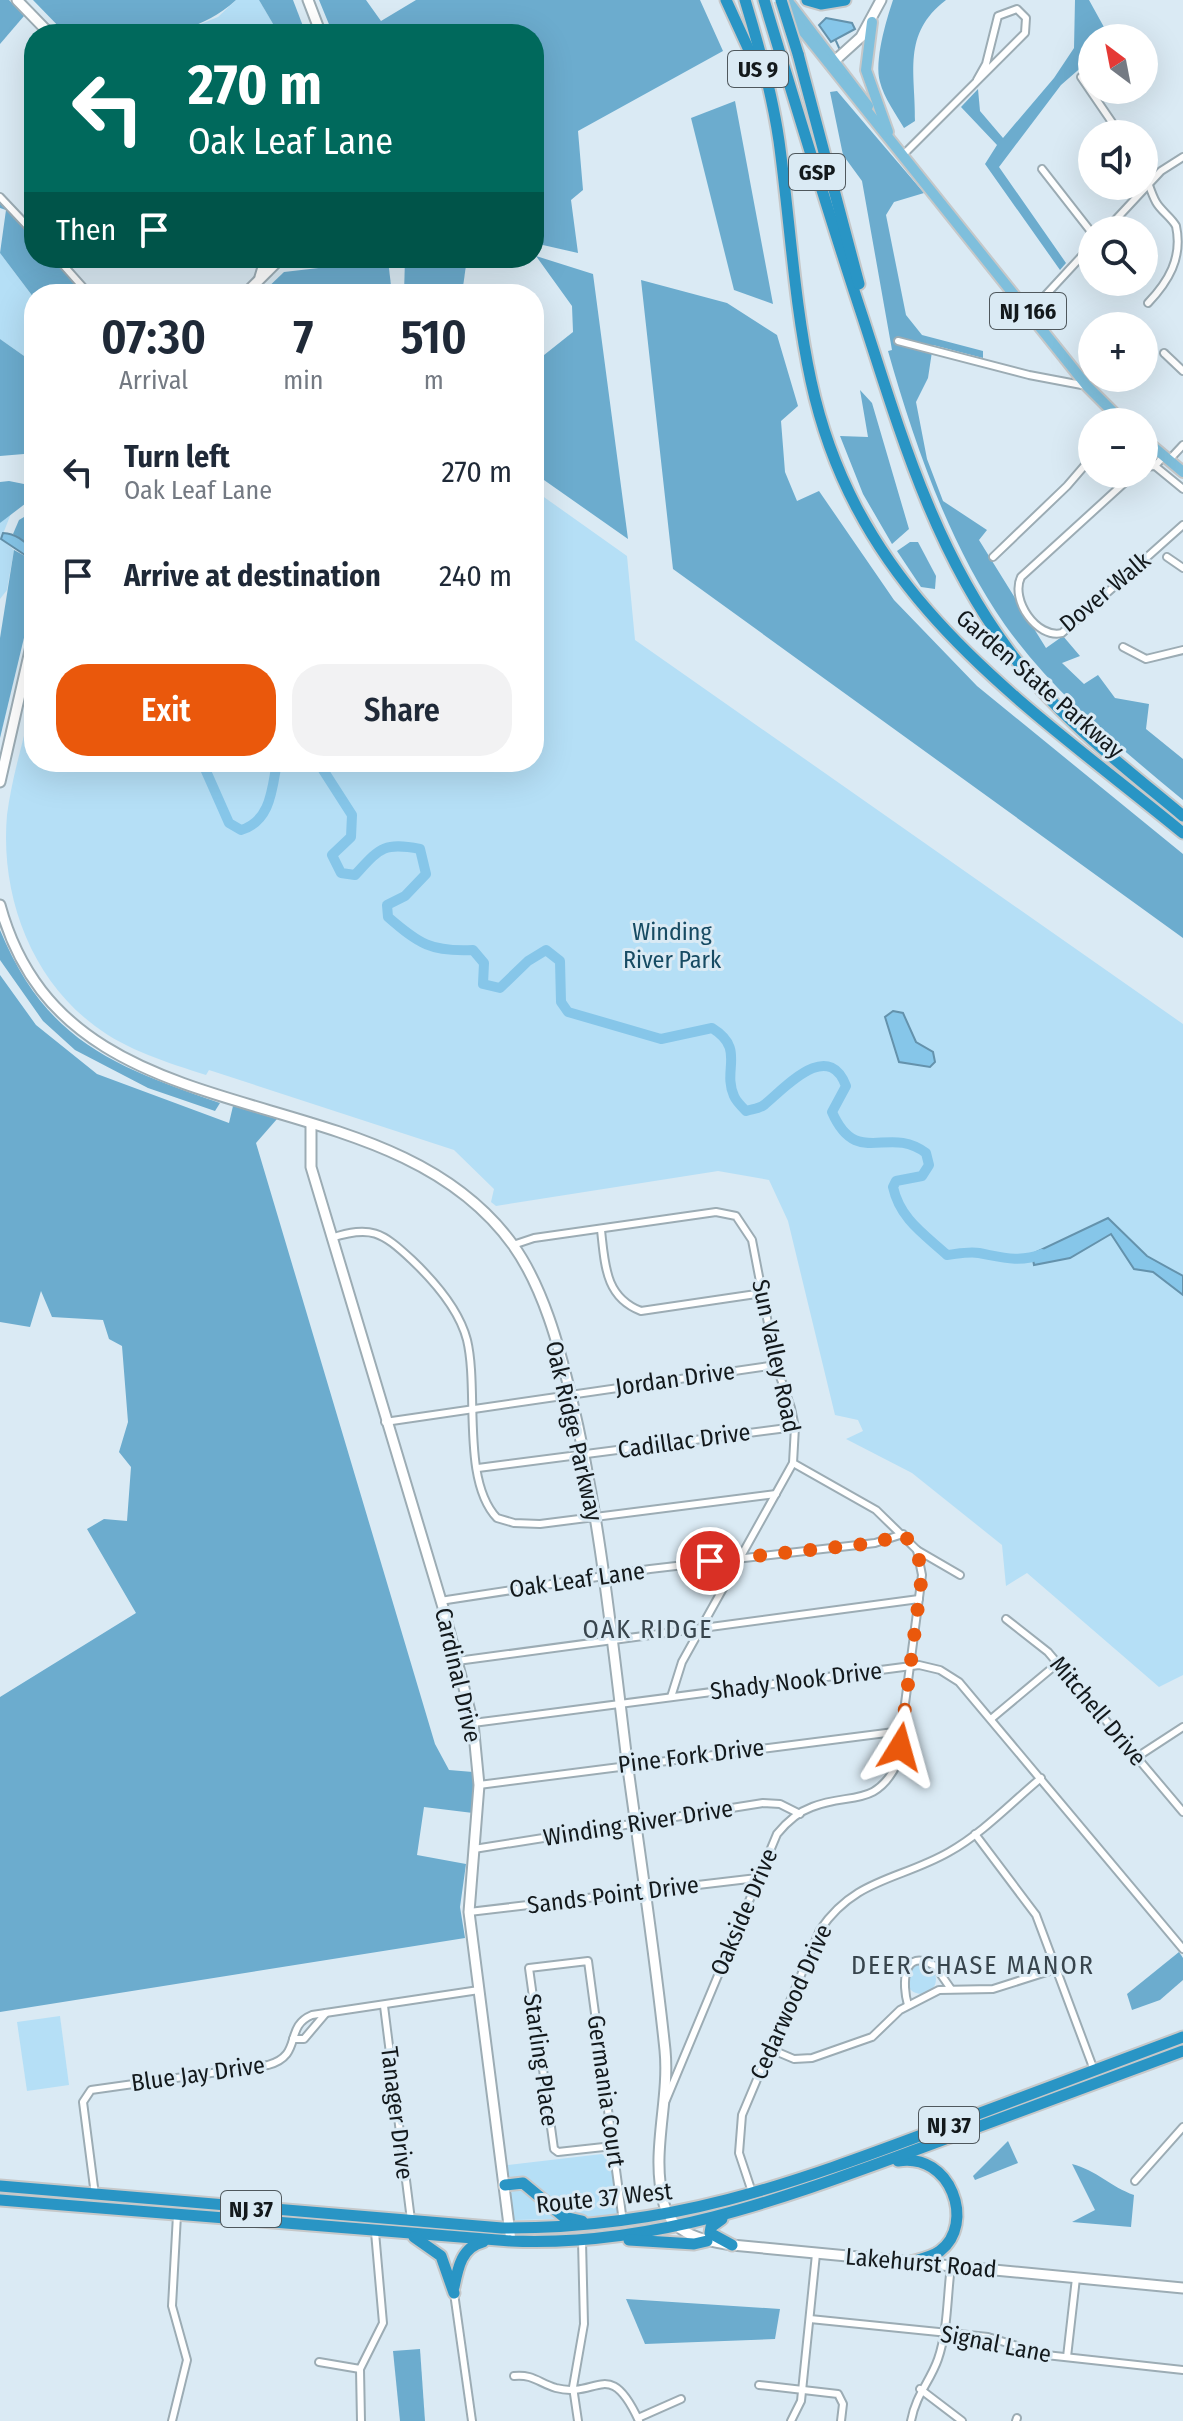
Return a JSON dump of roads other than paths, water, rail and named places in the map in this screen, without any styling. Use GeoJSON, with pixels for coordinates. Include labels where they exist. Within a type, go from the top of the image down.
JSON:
{"type":"FeatureCollection","features":[{"type":"Feature","properties":{"kind":"highway","name":"US 9"},"geometry":{"type":"LineString","coordinates":[[726,0],[760,74],[779,141]]}},
{"type":"Feature","properties":{"kind":"highway","name":"Garden State Parkway"},"geometry":{"type":"LineString","coordinates":[[745,0],[764,63],[779,141],[811,381],[825,435],[868,529],[909,589],[953,642],[1183,833]]}},
{"type":"Feature","properties":{"kind":"highway","name":"US 9"},"geometry":{"type":"LineString","coordinates":[[782,0],[865,307],[869,339]]}},
{"type":"Feature","properties":{"kind":"highway"},"geometry":{"type":"LineString","coordinates":[[807,0],[821,4],[845,0]]}},
{"type":"Feature","properties":{"kind":"highway","name":"Garden State Parkway"},"geometry":{"type":"LineString","coordinates":[[765,3],[869,339],[924,502],[959,574],[1019,664],[1068,717],[1183,816]]}},
{"type":"Feature","properties":{"kind":"highway","name":"Route 37 West"},"geometry":{"type":"LineString","coordinates":[[2,2186],[510,2228],[580,2227],[621,2222],[669,2215],[753,2195],[1183,2037]]}},
{"type":"Feature","properties":{"kind":"highway","name":"Route 37 West"},"geometry":{"type":"LineString","coordinates":[[0,2200],[410,2235],[511,2241],[582,2241],[678,2227],[730,2215],[1183,2051]]}},
{"type":"Feature","properties":{"kind":"highway"},"geometry":{"type":"LineString","coordinates":[[870,2166],[920,2160],[942,2172],[952,2191],[955,2210],[951,2238],[940,2252],[911,2262]]}},
{"type":"Feature","properties":{"kind":"highway"},"geometry":{"type":"LineString","coordinates":[[505,2185],[523,2183],[568,2219],[621,2222]]}},
{"type":"Feature","properties":{"kind":"highway"},"geometry":{"type":"LineString","coordinates":[[730,2215],[709,2230],[716,2238],[732,2245]]}},
{"type":"Feature","properties":{"kind":"highway"},"geometry":{"type":"LineString","coordinates":[[410,2235],[441,2256],[454,2293]]}},
{"type":"Feature","properties":{"kind":"highway"},"geometry":{"type":"LineString","coordinates":[[613,2237],[694,2244],[707,2241]]}},
{"type":"Feature","properties":{"kind":"highway"},"geometry":{"type":"LineString","coordinates":[[454,2293],[468,2248],[492,2240]]}},
{"type":"Feature","properties":{"kind":"main road"},"geometry":{"type":"LineString","coordinates":[[17,0],[40,24]]}},
{"type":"Feature","properties":{"kind":"main road"},"geometry":{"type":"LineString","coordinates":[[308,0],[317,24]]}},
{"type":"Feature","properties":{"kind":"main road","name":"NJ 166"},"geometry":{"type":"LineString","coordinates":[[782,0],[903,155]]}},
{"type":"Feature","properties":{"kind":"main road"},"geometry":{"type":"LineString","coordinates":[[881,0],[872,22],[866,70],[888,132]]}},
{"type":"Feature","properties":{"kind":"main road"},"geometry":{"type":"LineString","coordinates":[[832,63],[872,22]]}},
{"type":"Feature","properties":{"kind":"main road","name":"NJ 166"},"geometry":{"type":"LineString","coordinates":[[832,63],[1078,374]]}},
{"type":"Feature","properties":{"kind":"main road"},"geometry":{"type":"LineString","coordinates":[[259,280],[263,268]]}},
{"type":"Feature","properties":{"kind":"main road"},"geometry":{"type":"LineString","coordinates":[[255,284],[270,268]]}},
{"type":"Feature","properties":{"kind":"main road","name":"NJ 166"},"geometry":{"type":"LineString","coordinates":[[1093,392],[1108,408]]}},
{"type":"Feature","properties":{"kind":"main road"},"geometry":{"type":"LineString","coordinates":[[1158,451],[1183,472]]}},
{"type":"Feature","properties":{"kind":"main road"},"geometry":{"type":"LineString","coordinates":[[0,782],[24,677]]}},
{"type":"Feature","properties":{"kind":"main road","name":"Oak Ridge Parkway"},"geometry":{"type":"LineString","coordinates":[[0,905],[8,935],[27,970],[57,1009],[102,1048],[130,1063],[384,1148],[443,1177],[493,1221],[513,1245],[538,1292],[570,1393],[613,1639],[665,2055],[665,2103],[659,2157],[664,2205],[669,2215]]}},
{"type":"Feature","properties":{"kind":"main road","name":"Cardinal Drive"},"geometry":{"type":"LineString","coordinates":[[311,1125],[311,1167],[440,1601],[473,1723],[479,1785],[469,1912],[511,2241]]}},
{"type":"Feature","properties":{"kind":"main road","name":"Lakehurst Road"},"geometry":{"type":"LineString","coordinates":[[669,2215],[678,2227],[707,2241],[732,2245],[1183,2288]]}},
{"type":"Feature","properties":{"kind":"street"},"geometry":{"type":"LineString","coordinates":[[903,155],[1025,33],[1026,18],[1017,9],[998,16],[986,64],[977,80]]}},
{"type":"Feature","properties":{"kind":"street"},"geometry":{"type":"LineString","coordinates":[[1158,174],[1183,157]]}},
{"type":"Feature","properties":{"kind":"street"},"geometry":{"type":"LineString","coordinates":[[1042,169],[1079,216]]}},
{"type":"Feature","properties":{"kind":"street"},"geometry":{"type":"LineString","coordinates":[[0,197],[24,222]]}},
{"type":"Feature","properties":{"kind":"street"},"geometry":{"type":"LineString","coordinates":[[1119,216],[1134,200]]}},
{"type":"Feature","properties":{"kind":"street"},"geometry":{"type":"LineString","coordinates":[[1148,303],[1177,272],[1183,258],[1177,228],[1155,200]]}},
{"type":"Feature","properties":{"kind":"street"},"geometry":{"type":"LineString","coordinates":[[1030,312],[1078,260]]}},
{"type":"Feature","properties":{"kind":"street"},"geometry":{"type":"LineString","coordinates":[[66,268],[80,284]]}},
{"type":"Feature","properties":{"kind":"street"},"geometry":{"type":"LineString","coordinates":[[898,341],[1078,384]]}},
{"type":"Feature","properties":{"kind":"street"},"geometry":{"type":"LineString","coordinates":[[1164,353],[1183,371]]}},
{"type":"Feature","properties":{"kind":"street"},"geometry":{"type":"LineString","coordinates":[[1158,464],[1183,445]]}},
{"type":"Feature","properties":{"kind":"street"},"geometry":{"type":"LineString","coordinates":[[1158,468],[1183,489]]}},
{"type":"Feature","properties":{"kind":"street"},"geometry":{"type":"LineString","coordinates":[[993,557],[1078,473]]}},
{"type":"Feature","properties":{"kind":"street","name":"Dover Walk"},"geometry":{"type":"LineString","coordinates":[[1119,488],[1021,577],[1017,585],[1018,595],[1039,629],[1054,635],[1062,633],[1183,525]]}},
{"type":"Feature","properties":{"kind":"street"},"geometry":{"type":"LineString","coordinates":[[1167,557],[1183,568]]}},
{"type":"Feature","properties":{"kind":"street"},"geometry":{"type":"LineString","coordinates":[[1123,647],[1146,659],[1183,650]]}},
{"type":"Feature","properties":{"kind":"street","name":"Sun Valley Road"},"geometry":{"type":"LineString","coordinates":[[513,1245],[534,1238],[729,1212],[742,1221],[752,1240],[776,1365],[795,1427],[793,1463],[682,1662],[671,1697]]}},
{"type":"Feature","properties":{"kind":"street"},"geometry":{"type":"LineString","coordinates":[[331,1238],[365,1230],[390,1239],[435,1286],[457,1316],[467,1340],[478,1468],[486,1504],[504,1521],[528,1525],[776,1494]]}},
{"type":"Feature","properties":{"kind":"street"},"geometry":{"type":"LineString","coordinates":[[601,1230],[606,1273],[614,1292],[626,1305],[641,1311],[763,1293]]}},
{"type":"Feature","properties":{"kind":"street","name":"Jordan Drive"},"geometry":{"type":"LineString","coordinates":[[385,1422],[776,1365]]}},
{"type":"Feature","properties":{"kind":"street","name":"Cadillac Drive"},"geometry":{"type":"LineString","coordinates":[[478,1468],[795,1427]]}},
{"type":"Feature","properties":{"kind":"street"},"geometry":{"type":"LineString","coordinates":[[793,1463],[876,1510],[917,1550],[960,1575]]}},
{"type":"Feature","properties":{"kind":"street","name":"Oak Leaf Lane"},"geometry":{"type":"LineString","coordinates":[[440,1601],[741,1557],[887,1541],[903,1534]]}},
{"type":"Feature","properties":{"kind":"street","name":"Oakside Drive"},"geometry":{"type":"LineString","coordinates":[[665,2103],[777,1834],[800,1814],[820,1805],[864,1797],[883,1786],[897,1764],[922,1575],[917,1550]]}},
{"type":"Feature","properties":{"kind":"street"},"geometry":{"type":"LineString","coordinates":[[457,1661],[919,1599]]}},
{"type":"Feature","properties":{"kind":"street","name":"Mitchell Drive"},"geometry":{"type":"LineString","coordinates":[[1006,1619],[1058,1663],[1183,1812]]}},
{"type":"Feature","properties":{"kind":"street"},"geometry":{"type":"LineString","coordinates":[[991,1719],[1058,1663]]}},
{"type":"Feature","properties":{"kind":"street","name":"Shady Nook Drive"},"geometry":{"type":"LineString","coordinates":[[473,1723],[911,1666],[935,1668],[950,1675],[991,1719],[1181,1943]]}},
{"type":"Feature","properties":{"kind":"street"},"geometry":{"type":"LineString","coordinates":[[1137,1757],[1183,1727]]}},
{"type":"Feature","properties":{"kind":"street","name":"Pine Fork Drive"},"geometry":{"type":"LineString","coordinates":[[479,1785],[902,1731]]}},
{"type":"Feature","properties":{"kind":"street","name":"Cedarwood Drive"},"geometry":{"type":"LineString","coordinates":[[753,2195],[739,2153],[740,2129],[768,2048],[820,1930],[836,1908],[875,1881],[936,1859],[975,1834],[1041,1778]]}},
{"type":"Feature","properties":{"kind":"street","name":"Winding River Drive"},"geometry":{"type":"LineString","coordinates":[[474,1849],[763,1803],[780,1804],[800,1814]]}},
{"type":"Feature","properties":{"kind":"street"},"geometry":{"type":"LineString","coordinates":[[975,1834],[1028,1901],[1094,2070]]}},
{"type":"Feature","properties":{"kind":"street","name":"Sands Point Drive"},"geometry":{"type":"LineString","coordinates":[[469,1912],[757,1878]]}},
{"type":"Feature","properties":{"kind":"street","name":"Germania Court"},"geometry":{"type":"LineString","coordinates":[[529,1968],[587,1960],[621,2222]]}},
{"type":"Feature","properties":{"kind":"street"},"geometry":{"type":"LineString","coordinates":[[908,2005],[903,1977],[914,1963],[935,1966],[951,1989]]}},
{"type":"Feature","properties":{"kind":"street","name":"Starling Place"},"geometry":{"type":"LineString","coordinates":[[529,1968],[555,2151],[613,2146]]}},
{"type":"Feature","properties":{"kind":"street"},"geometry":{"type":"LineString","coordinates":[[768,2048],[794,2059],[812,2058],[872,2037],[908,2005],[951,1989],[993,1989],[1056,1969]]}},
{"type":"Feature","properties":{"kind":"street","name":"Blue Jay Drive"},"geometry":{"type":"LineString","coordinates":[[95,2195],[83,2102],[87,2092],[281,2062],[289,2054],[302,2020],[326,2013],[479,1990]]}},
{"type":"Feature","properties":{"kind":"street","name":"Tanager Drive"},"geometry":{"type":"LineString","coordinates":[[384,2006],[411,2220]]}},
{"type":"Feature","properties":{"kind":"street"},"geometry":{"type":"LineString","coordinates":[[293,2039],[304,2039],[326,2013]]}},
{"type":"Feature","properties":{"kind":"street"},"geometry":{"type":"LineString","coordinates":[[1135,2181],[1183,2127]]}},
{"type":"Feature","properties":{"kind":"street"},"geometry":{"type":"LineString","coordinates":[[172,2421],[187,2360],[172,2306],[177,2215]]}},
{"type":"Feature","properties":{"kind":"street"},"geometry":{"type":"LineString","coordinates":[[361,2421],[360,2369],[383,2323],[375,2232]]}},
{"type":"Feature","properties":{"kind":"street"},"geometry":{"type":"LineString","coordinates":[[578,2421],[573,2387],[584,2324],[582,2241]]}},
{"type":"Feature","properties":{"kind":"street"},"geometry":{"type":"LineString","coordinates":[[791,2421],[799,2410],[803,2389],[816,2254]]}},
{"type":"Feature","properties":{"kind":"street"},"geometry":{"type":"LineString","coordinates":[[911,2421],[920,2389],[937,2362],[951,2266]]}},
{"type":"Feature","properties":{"kind":"street"},"geometry":{"type":"LineString","coordinates":[[1067,2357],[1076,2278]]}},
{"type":"Feature","properties":{"kind":"street"},"geometry":{"type":"LineString","coordinates":[[454,2293],[472,2421]]}},
{"type":"Feature","properties":{"kind":"street","name":"Signal Lane"},"geometry":{"type":"LineString","coordinates":[[810,2319],[988,2337],[1046,2355],[1183,2370]]}},
{"type":"Feature","properties":{"kind":"street"},"geometry":{"type":"LineString","coordinates":[[319,2362],[360,2369]]}},
{"type":"Feature","properties":{"kind":"street"},"geometry":{"type":"LineString","coordinates":[[514,2376],[535,2376],[557,2388],[601,2384],[614,2387],[628,2398],[639,2420],[681,2399]]}},
{"type":"Feature","properties":{"kind":"street"},"geometry":{"type":"LineString","coordinates":[[759,2385],[841,2396],[841,2421]]}},
{"type":"Feature","properties":{"kind":"street"},"geometry":{"type":"LineString","coordinates":[[920,2389],[962,2421]]}},
{"type":"Feature","properties":{"kind":"waterway"},"geometry":{"type":"LineString","coordinates":[[836,41],[840,50]]}},
{"type":"Feature","properties":{"kind":"waterway"},"geometry":{"type":"LineString","coordinates":[[206,772],[229,823],[241,830],[251,826],[264,812],[275,772]]}},
{"type":"Feature","properties":{"kind":"waterway"},"geometry":{"type":"LineString","coordinates":[[324,772],[352,815],[351,837],[332,855],[341,873],[355,875],[383,849],[398,846],[420,849],[426,874],[405,896],[387,905],[388,917],[408,934],[436,948],[473,950],[484,963],[483,984],[500,988],[528,961],[546,950],[560,961],[561,1002],[568,1012],[661,1039],[712,1028],[728,1044],[731,1052],[731,1086],[735,1098],[746,1111],[762,1106],[806,1072],[828,1066],[838,1072],[846,1086],[832,1112],[842,1129],[852,1138],[874,1143],[899,1142],[926,1153],[929,1165],[922,1176],[896,1181],[893,1187],[907,1217],[947,1255],[975,1252],[1018,1259],[1042,1254]]}},
{"type":"Feature","properties":{"kind":"district","name":"OAK RIDGE"},"geometry":{"type":"Point","coordinates":[648,1629]}},
{"type":"Feature","properties":{"kind":"district","name":"DEER CHASE MANOR"},"geometry":{"type":"Point","coordinates":[973,1965]}},
{"type":"Feature","properties":{"kind":"park label","name":"Winding River Park"},"geometry":{"type":"Point","coordinates":[672,946]}}]}
